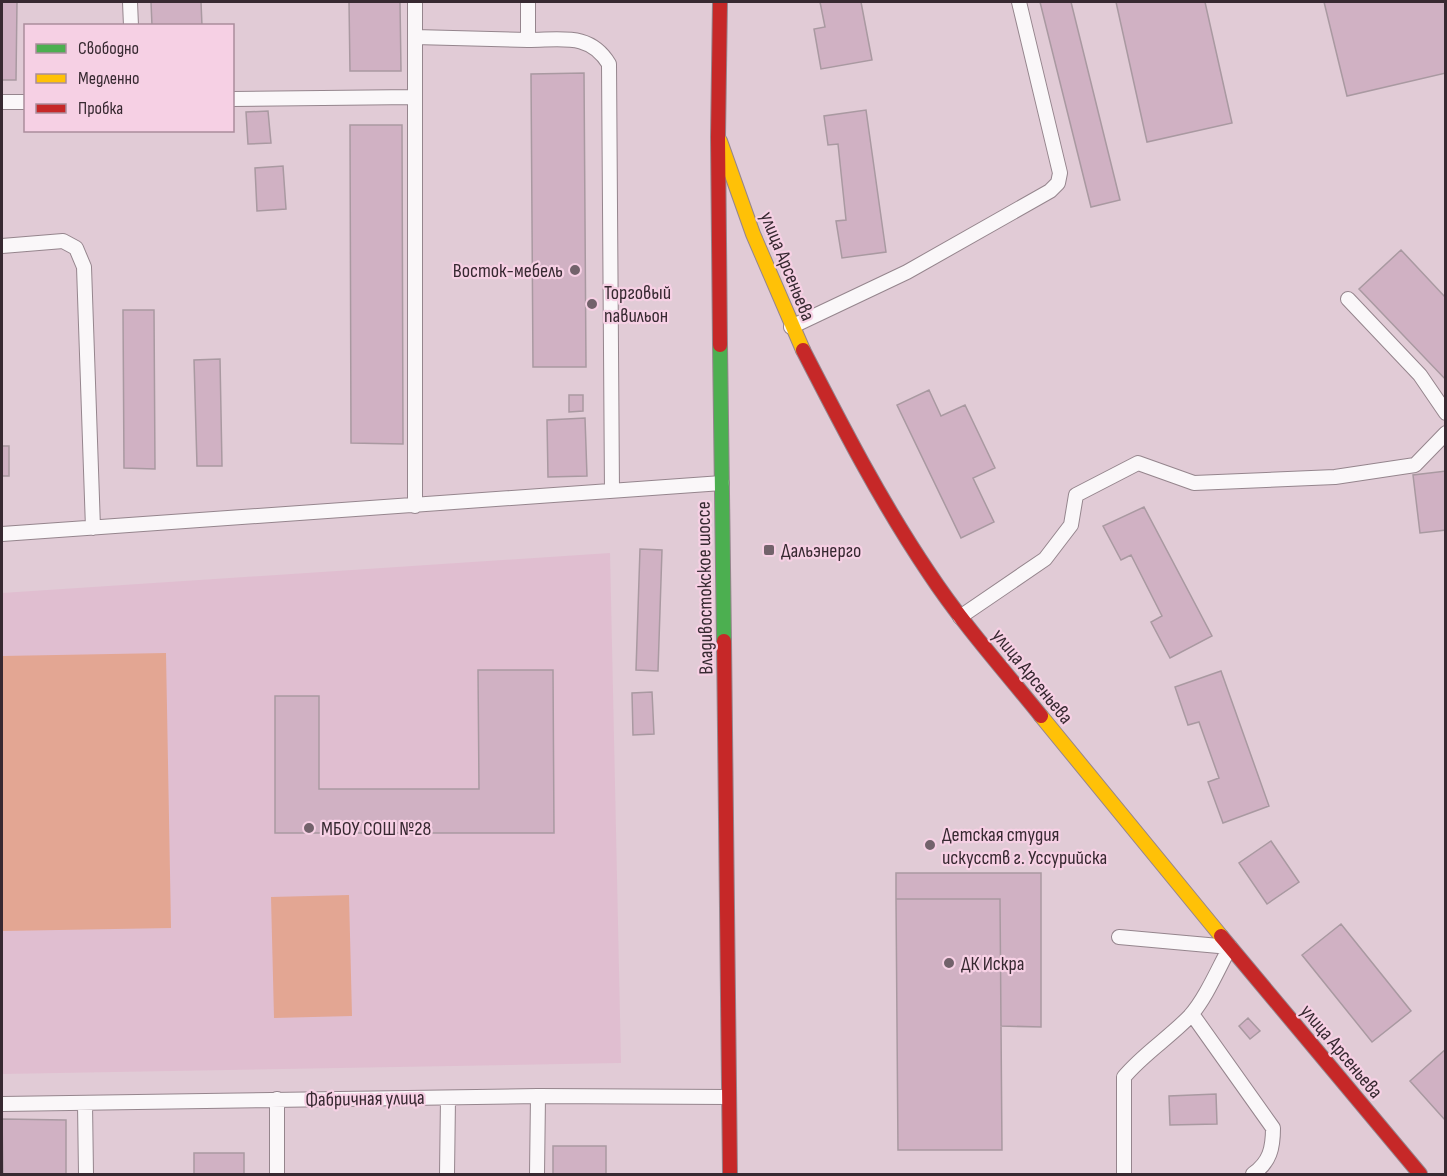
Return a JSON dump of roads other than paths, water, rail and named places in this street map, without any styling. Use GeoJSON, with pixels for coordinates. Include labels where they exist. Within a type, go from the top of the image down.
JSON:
{"type":"FeatureCollection","features":[{"type":"Feature","properties":{"kind":"main road","name":"Владивостокское шоссе"},"geometry":{"type":"LineString","coordinates":[[720,2],[718,137],[730,1174]]}},
{"type":"Feature","properties":{"kind":"main road","name":"улица Арсеньева"},"geometry":{"type":"LineString","coordinates":[[718,137],[790,327],[861,460],[928,572],[960,617],[1230,947],[1420,1174]]}},
{"type":"Feature","properties":{"kind":"lane"},"geometry":{"type":"LineString","coordinates":[[130,2],[131,24]]}},
{"type":"Feature","properties":{"kind":"lane"},"geometry":{"type":"LineString","coordinates":[[415,2],[415,506]]}},
{"type":"Feature","properties":{"kind":"lane"},"geometry":{"type":"LineString","coordinates":[[528,2],[528,39]]}},
{"type":"Feature","properties":{"kind":"lane"},"geometry":{"type":"LineString","coordinates":[[790,327],[907,272],[1050,191],[1058,183],[1060,173],[1019,2]]}},
{"type":"Feature","properties":{"kind":"lane"},"geometry":{"type":"LineString","coordinates":[[415,37],[584,40],[600,49],[609,64],[612,491]]}},
{"type":"Feature","properties":{"kind":"lane"},"geometry":{"type":"LineString","coordinates":[[234,99],[414,97]]}},
{"type":"Feature","properties":{"kind":"lane"},"geometry":{"type":"LineString","coordinates":[[2,102],[24,102]]}},
{"type":"Feature","properties":{"kind":"lane"},"geometry":{"type":"LineString","coordinates":[[2,246],[63,242],[76,248],[84,267],[93,528]]}},
{"type":"Feature","properties":{"kind":"lane"},"geometry":{"type":"LineString","coordinates":[[1348,299],[1420,375],[1446,414]]}},
{"type":"Feature","properties":{"kind":"lane"},"geometry":{"type":"LineString","coordinates":[[960,617],[1046,559],[1071,525],[1076,495],[1138,463],[1194,483],[1335,477],[1415,465],[1446,433]]}},
{"type":"Feature","properties":{"kind":"lane"},"geometry":{"type":"LineString","coordinates":[[2,534],[722,483]]}},
{"type":"Feature","properties":{"kind":"lane"},"geometry":{"type":"LineString","coordinates":[[1119,937],[1230,947],[1192,1014],[1150,1054],[1134,1064],[1124,1077],[1124,1174]]}},
{"type":"Feature","properties":{"kind":"lane"},"geometry":{"type":"LineString","coordinates":[[1192,1014],[1274,1128],[1273,1148],[1263,1167],[1253,1174]]}},
{"type":"Feature","properties":{"kind":"lane"},"geometry":{"type":"LineString","coordinates":[[537,1174],[538,1096]]}},
{"type":"Feature","properties":{"kind":"lane","name":"Фабричная улица"},"geometry":{"type":"LineString","coordinates":[[2,1104],[538,1096],[729,1097]]}},
{"type":"Feature","properties":{"kind":"lane"},"geometry":{"type":"LineString","coordinates":[[447,1174],[448,1098]]}},
{"type":"Feature","properties":{"kind":"lane"},"geometry":{"type":"LineString","coordinates":[[277,1100],[277,1174]]}},
{"type":"Feature","properties":{"kind":"lane"},"geometry":{"type":"LineString","coordinates":[[85,1104],[86,1174]]}},
{"type":"Feature","properties":{"kind":"place","name":"Восток-мебель"},"geometry":{"type":"Point","coordinates":[575,270]}},
{"type":"Feature","properties":{"kind":"place","name":"Торговый павильон"},"geometry":{"type":"Point","coordinates":[592,304]}},
{"type":"Feature","properties":{"kind":"place","name":"Дальэнерго"},"geometry":{"type":"Point","coordinates":[769,550]}},
{"type":"Feature","properties":{"kind":"place","name":"МБОУ СОШ №28"},"geometry":{"type":"Point","coordinates":[309,828]}},
{"type":"Feature","properties":{"kind":"place","name":"Детская студия искусств г. Уссурийска"},"geometry":{"type":"Point","coordinates":[930,845]}},
{"type":"Feature","properties":{"kind":"place","name":"ДК Искра"},"geometry":{"type":"Point","coordinates":[949,963]}}]}
